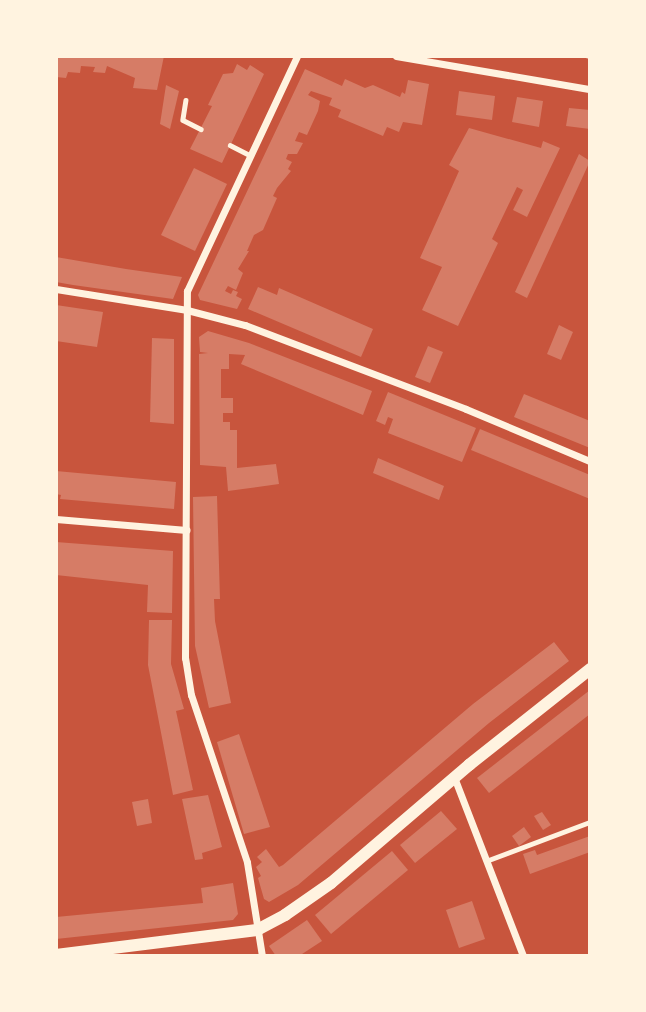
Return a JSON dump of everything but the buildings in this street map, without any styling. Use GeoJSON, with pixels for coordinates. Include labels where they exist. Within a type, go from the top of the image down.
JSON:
{"type":"FeatureCollection","features":[{"type":"Feature","properties":{"kind":"main road"},"geometry":{"type":"LineString","coordinates":[[56,955],[257,930],[296,909],[331,883],[454,777],[590,669]]}},
{"type":"Feature","properties":{"kind":"street"},"geometry":{"type":"LineString","coordinates":[[262,956],[247,862],[191,695],[185,658],[187,290],[297,56]]}},
{"type":"Feature","properties":{"kind":"street"},"geometry":{"type":"LineString","coordinates":[[396,56],[590,89]]}},
{"type":"Feature","properties":{"kind":"street"},"geometry":{"type":"LineString","coordinates":[[56,289],[187,310],[245,326],[466,409],[590,461]]}},
{"type":"Feature","properties":{"kind":"street"},"geometry":{"type":"LineString","coordinates":[[56,519],[187,530]]}},
{"type":"Feature","properties":{"kind":"street"},"geometry":{"type":"LineString","coordinates":[[454,777],[523,956]]}},
{"type":"Feature","properties":{"kind":"lane"},"geometry":{"type":"LineString","coordinates":[[187,100],[183,120],[201,129]]}},
{"type":"Feature","properties":{"kind":"lane"},"geometry":{"type":"LineString","coordinates":[[230,145],[250,155]]}},
{"type":"Feature","properties":{"kind":"lane"},"geometry":{"type":"LineString","coordinates":[[486,861],[590,822]]}}]}
